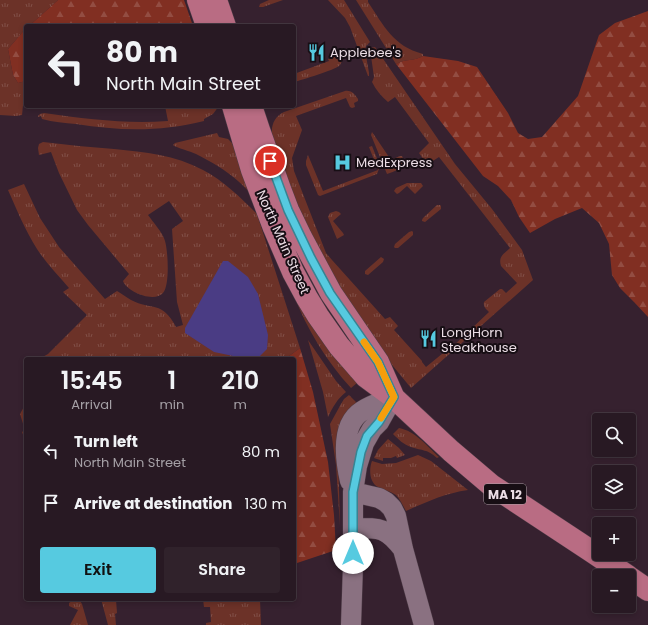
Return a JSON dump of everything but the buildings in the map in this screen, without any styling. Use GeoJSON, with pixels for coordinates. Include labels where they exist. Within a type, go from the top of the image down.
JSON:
{"type":"FeatureCollection","features":[{"type":"Feature","properties":{"kind":"main road"},"geometry":{"type":"LineString","coordinates":[[198,0],[206,24]]}},
{"type":"Feature","properties":{"kind":"main road"},"geometry":{"type":"LineString","coordinates":[[216,0],[224,24]]}},
{"type":"Feature","properties":{"kind":"main road","name":"North Main Street"},"geometry":{"type":"LineString","coordinates":[[234,108],[250,162],[274,228],[293,272],[318,316],[339,346],[366,377],[394,397],[451,451],[492,485],[618,569]]}},
{"type":"Feature","properties":{"kind":"main road","name":"North Main Street"},"geometry":{"type":"LineString","coordinates":[[252,108],[280,189],[300,237],[330,293],[378,362],[394,397]]}},
{"type":"Feature","properties":{"kind":"main road","name":"North Main Street"},"geometry":{"type":"LineString","coordinates":[[636,581],[648,590]]}},
{"type":"Feature","properties":{"kind":"street"},"geometry":{"type":"LineString","coordinates":[[351,625],[353,492],[357,466],[364,443],[394,397]]}},
{"type":"Feature","properties":{"kind":"street"},"geometry":{"type":"LineString","coordinates":[[353,492],[379,498],[392,508],[396,516],[403,549],[424,625]]}},
{"type":"Feature","properties":{"kind":"street"},"geometry":{"type":"LineString","coordinates":[[353,528],[381,529],[391,535],[403,549]]}},
{"type":"Feature","properties":{"kind":"green space"},"geometry":{"type":"Polygon","coordinates":[[[0,0],[58,0],[31,24],[24,24],[24,30],[8,49],[13,75],[18,83],[24,82],[24,103],[22,115],[0,115],[0,0]]]}},
{"type":"Feature","properties":{"kind":"green space"},"geometry":{"type":"Polygon","coordinates":[[[58,0],[184,0],[192,24],[31,24],[58,0]]]}},
{"type":"Feature","properties":{"kind":"green space"},"geometry":{"type":"Polygon","coordinates":[[[269,0],[283,0],[259,7],[260,4],[269,0]]]}},
{"type":"Feature","properties":{"kind":"green space"},"geometry":{"type":"Polygon","coordinates":[[[328,0],[344,0],[370,42],[366,46],[365,50],[369,76],[350,27],[345,18],[328,0]]]}},
{"type":"Feature","properties":{"kind":"green space"},"geometry":{"type":"Polygon","coordinates":[[[356,0],[368,0],[390,34],[404,46],[423,54],[423,56],[396,64],[356,0]]]}},
{"type":"Feature","properties":{"kind":"green space"},"geometry":{"type":"Polygon","coordinates":[[[648,11],[648,317],[620,288],[612,275],[609,244],[599,223],[582,208],[555,219],[530,233],[519,217],[511,200],[498,186],[483,176],[396,64],[423,56],[458,61],[477,67],[508,113],[518,133],[528,139],[542,137],[578,96],[599,35],[615,23],[648,11]]]}},
{"type":"Feature","properties":{"kind":"green space"},"geometry":{"type":"Polygon","coordinates":[[[24,30],[24,82],[18,83],[13,75],[8,49],[24,30]]]}},
{"type":"Feature","properties":{"kind":"green space"},"geometry":{"type":"Polygon","coordinates":[[[375,47],[455,164],[492,209],[522,250],[533,280],[411,388],[374,343],[336,285],[296,201],[272,134],[273,124],[278,116],[284,112],[345,91],[351,92],[358,99],[358,101],[354,103],[355,107],[352,108],[350,107],[346,98],[296,116],[302,130],[292,158],[294,171],[326,253],[385,319],[390,317],[398,326],[394,330],[426,367],[448,349],[449,350],[489,312],[484,307],[484,302],[500,289],[506,293],[517,283],[500,263],[501,257],[510,248],[439,157],[428,164],[426,163],[419,153],[429,143],[395,97],[388,102],[379,93],[372,82],[374,77],[371,48],[375,47]]]}},
{"type":"Feature","properties":{"kind":"green space"},"geometry":{"type":"Polygon","coordinates":[[[342,54],[341,63],[336,68],[296,81],[296,73],[329,61],[328,59],[342,54]]]}},
{"type":"Feature","properties":{"kind":"green space"},"geometry":{"type":"Polygon","coordinates":[[[165,108],[218,108],[213,114],[204,119],[204,121],[188,125],[156,129],[108,128],[55,122],[42,119],[41,116],[38,116],[44,113],[121,121],[168,121],[165,108]]]}},
{"type":"Feature","properties":{"kind":"green space"},"geometry":{"type":"Polygon","coordinates":[[[372,132],[391,160],[402,156],[403,164],[400,168],[387,174],[371,135],[372,132]]]}},
{"type":"Feature","properties":{"kind":"green space"},"geometry":{"type":"Polygon","coordinates":[[[217,133],[219,137],[228,139],[232,143],[251,194],[242,184],[218,166],[196,154],[173,145],[175,143],[217,133]]]}},
{"type":"Feature","properties":{"kind":"green space"},"geometry":{"type":"Polygon","coordinates":[[[43,142],[137,151],[160,155],[182,161],[211,174],[257,214],[300,348],[288,357],[43,357],[48,354],[87,315],[63,292],[69,288],[48,264],[33,242],[8,190],[24,184],[40,218],[59,247],[105,299],[117,291],[138,303],[161,309],[171,319],[176,327],[183,325],[177,302],[172,229],[183,221],[169,201],[148,215],[160,231],[165,241],[168,268],[167,283],[163,293],[159,296],[154,297],[141,295],[135,292],[125,285],[123,281],[129,274],[77,210],[59,173],[51,152],[39,155],[39,144],[43,142]]]}},
{"type":"Feature","properties":{"kind":"green space"},"geometry":{"type":"Polygon","coordinates":[[[372,146],[380,166],[377,174],[320,196],[318,195],[306,165],[308,155],[323,191],[378,170],[369,147],[372,146]]]}},
{"type":"Feature","properties":{"kind":"green space"},"geometry":{"type":"Polygon","coordinates":[[[407,183],[421,183],[423,186],[415,194],[407,186],[397,194],[394,191],[396,188],[407,183]]]}},
{"type":"Feature","properties":{"kind":"green space"},"geometry":{"type":"Polygon","coordinates":[[[437,205],[441,206],[441,209],[425,222],[422,221],[423,218],[437,205]]]}},
{"type":"Feature","properties":{"kind":"green space"},"geometry":{"type":"Polygon","coordinates":[[[336,211],[341,214],[333,221],[344,235],[337,239],[328,217],[330,213],[336,211]]]}},
{"type":"Feature","properties":{"kind":"green space"},"geometry":{"type":"Polygon","coordinates":[[[412,231],[413,235],[398,248],[394,247],[395,244],[412,231]]]}},
{"type":"Feature","properties":{"kind":"green space"},"geometry":{"type":"Polygon","coordinates":[[[381,257],[384,259],[383,262],[368,275],[365,274],[365,271],[381,257]]]}},
{"type":"Feature","properties":{"kind":"green space"},"geometry":{"type":"Polygon","coordinates":[[[294,296],[357,383],[351,388],[318,345],[294,296]]]}},
{"type":"Feature","properties":{"kind":"green space"},"geometry":{"type":"Polygon","coordinates":[[[308,340],[336,381],[346,392],[338,400],[328,417],[323,392],[308,340]]]}},
{"type":"Feature","properties":{"kind":"green space"},"geometry":{"type":"Polygon","coordinates":[[[300,348],[313,392],[328,462],[336,550],[296,563],[296,357],[288,357],[300,348]]]}},
{"type":"Feature","properties":{"kind":"green space"},"geometry":{"type":"Polygon","coordinates":[[[349,395],[356,402],[338,452],[340,526],[336,465],[330,424],[344,399],[349,395]]]}},
{"type":"Feature","properties":{"kind":"green space"},"geometry":{"type":"Polygon","coordinates":[[[24,407],[24,427],[20,414],[24,407]]]}},
{"type":"Feature","properties":{"kind":"green space"},"geometry":{"type":"Polygon","coordinates":[[[399,428],[416,436],[439,457],[437,458],[428,452],[408,446],[399,440],[393,434],[399,428]]]}},
{"type":"Feature","properties":{"kind":"green space"},"geometry":{"type":"Polygon","coordinates":[[[388,439],[405,455],[397,458],[396,456],[391,458],[383,458],[383,461],[374,458],[378,450],[388,439]]]}},
{"type":"Feature","properties":{"kind":"green space"},"geometry":{"type":"Polygon","coordinates":[[[418,455],[431,461],[468,490],[460,491],[429,501],[406,511],[396,495],[378,487],[371,479],[370,471],[372,461],[382,464],[396,463],[418,455]]]}},
{"type":"Feature","properties":{"kind":"green space"},"geometry":{"type":"Polygon","coordinates":[[[72,601],[80,601],[88,625],[70,625],[78,610],[69,606],[69,603],[72,601]]]}},
{"type":"Feature","properties":{"kind":"green space"},"geometry":{"type":"Polygon","coordinates":[[[102,601],[116,601],[116,625],[108,625],[102,601]]]}},
{"type":"Feature","properties":{"kind":"green space"},"geometry":{"type":"Polygon","coordinates":[[[203,601],[260,601],[261,625],[206,625],[206,623],[211,622],[210,607],[204,607],[203,601]]]}},
{"type":"Feature","properties":{"kind":"shaded area"},"geometry":{"type":"Polygon","coordinates":[[[223,261],[228,261],[248,277],[258,294],[268,335],[267,349],[260,356],[238,357],[214,352],[185,333],[185,328],[223,261]]]}},
{"type":"Feature","properties":{"kind":"slow traffic"},"geometry":{"type":"LineString","coordinates":[[364,342],[378,362],[394,397],[381,418]]}},
{"type":"Feature","properties":{"kind":"place","name":"Applebee's"},"geometry":{"type":"Point","coordinates":[317,52]}},
{"type":"Feature","properties":{"kind":"place","name":"MedExpress"},"geometry":{"type":"Point","coordinates":[343,162]}},
{"type":"Feature","properties":{"kind":"place","name":"LongHorn Steakhouse"},"geometry":{"type":"Point","coordinates":[428,339]}},
{"type":"Feature","properties":{"kind":"route"},"geometry":{"type":"LineString","coordinates":[[270,161],[288,210],[311,258],[330,293],[378,362],[394,397],[379,422],[367,436],[357,466],[353,492],[353,553]]}}]}
